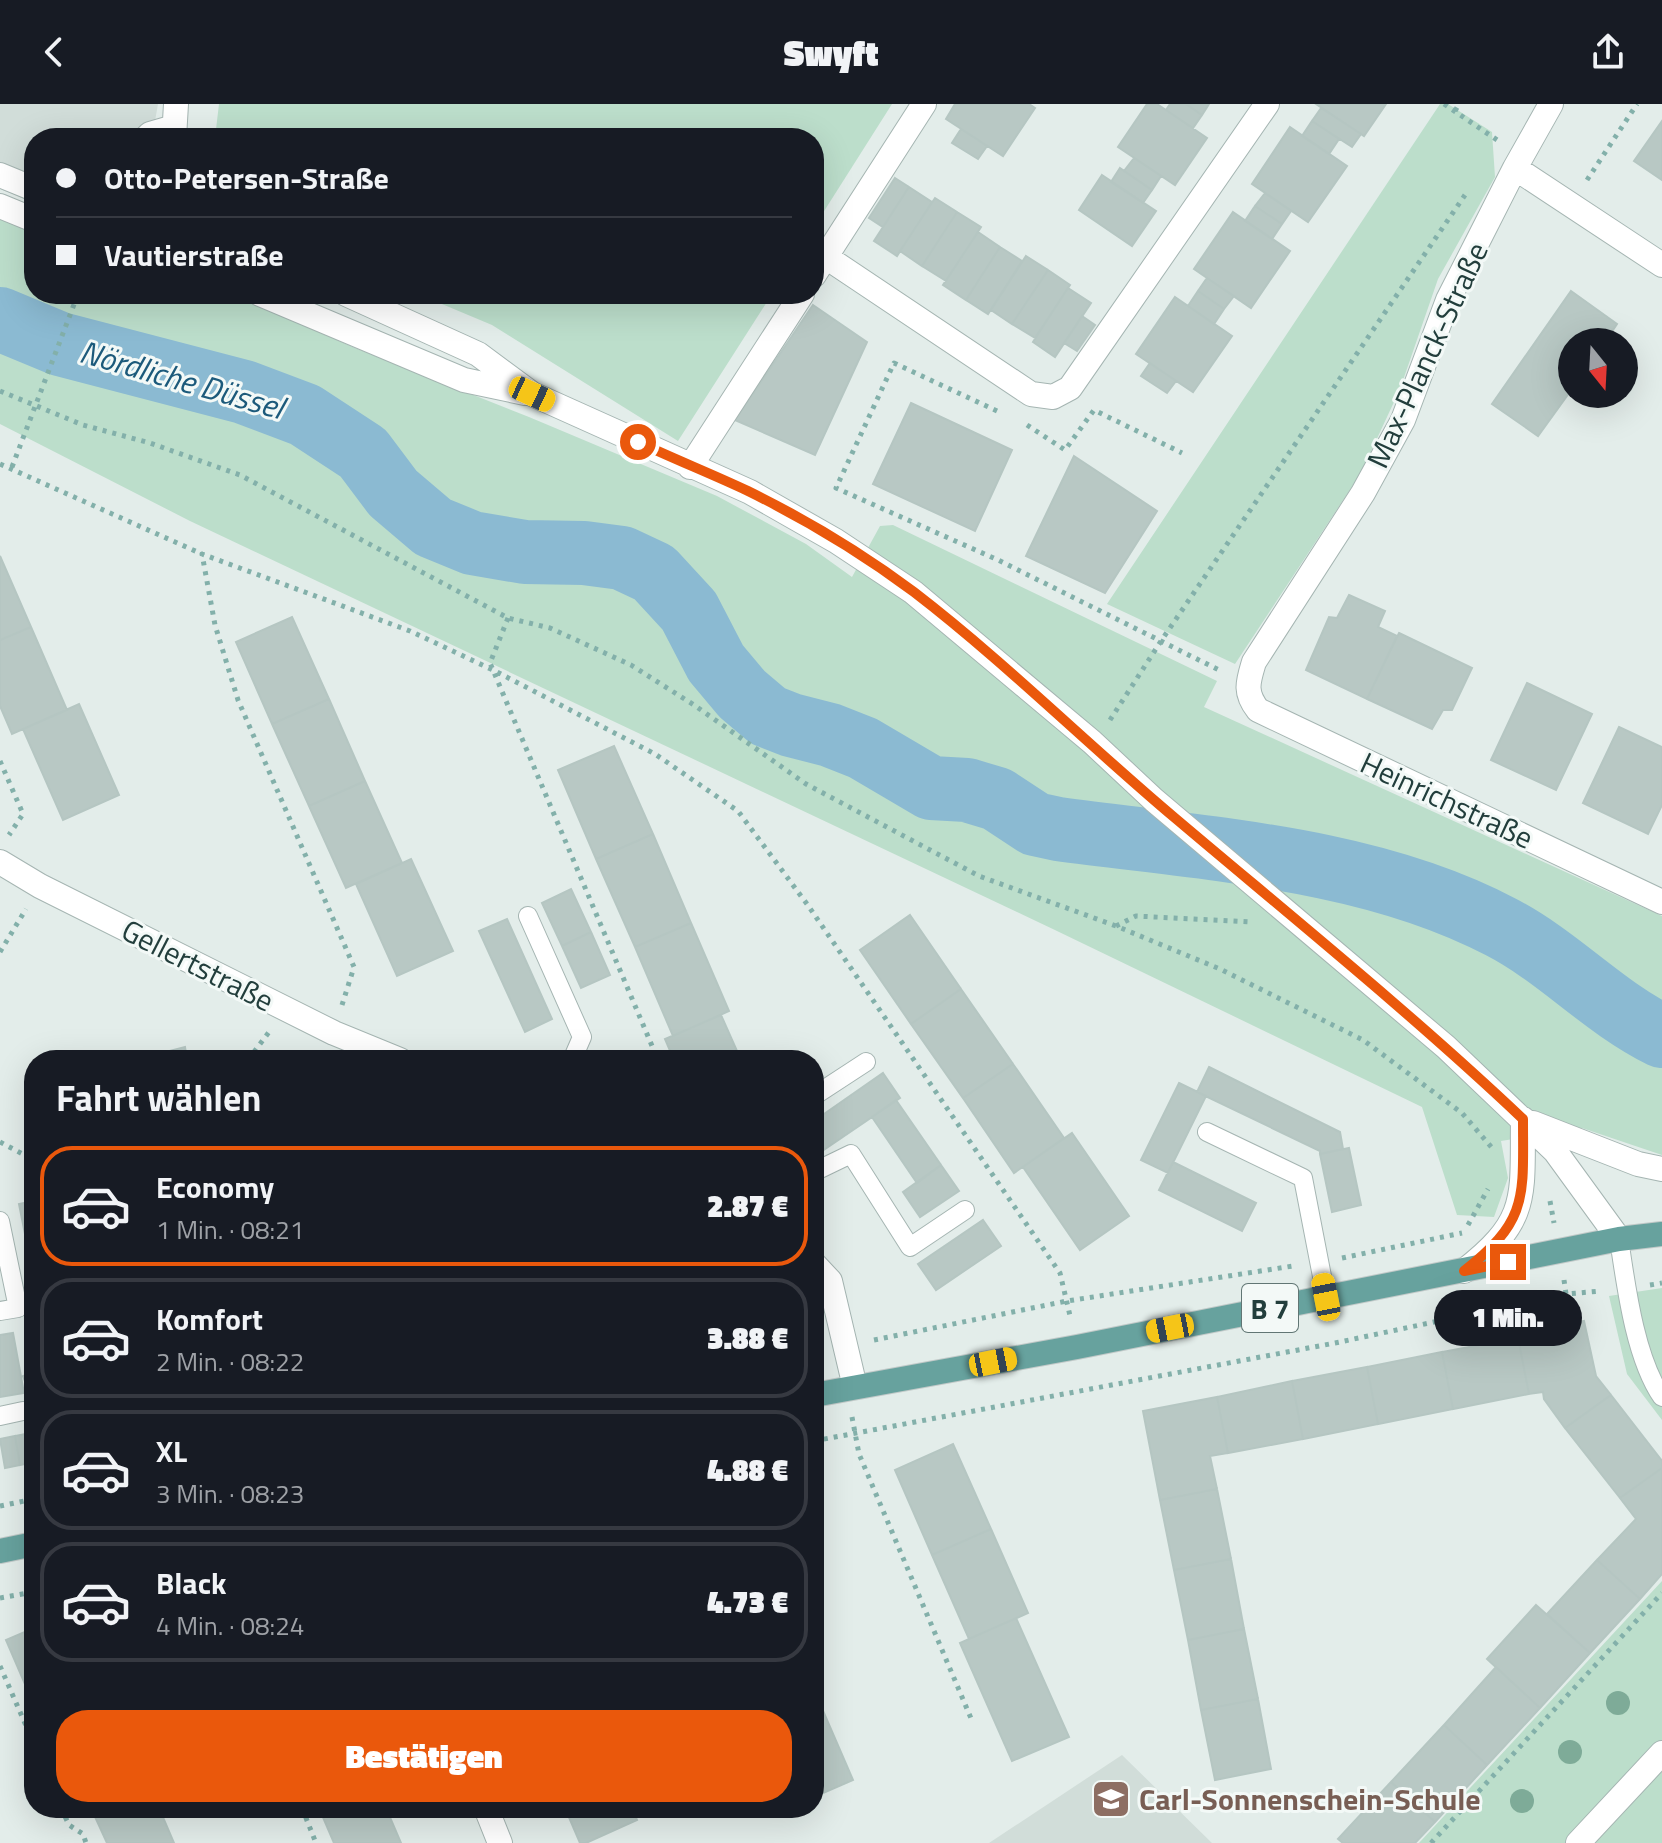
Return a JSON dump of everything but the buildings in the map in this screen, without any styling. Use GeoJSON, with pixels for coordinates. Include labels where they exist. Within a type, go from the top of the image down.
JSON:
{"type":"FeatureCollection","features":[{"type":"Feature","properties":{"kind":"main road","name":"B 7"},"geometry":{"type":"LineString","coordinates":[[824,1393],[1077,1347],[1619,1239],[1662,1234]]}},
{"type":"Feature","properties":{"kind":"main road"},"geometry":{"type":"LineString","coordinates":[[0,1551],[24,1546]]}},
{"type":"Feature","properties":{"kind":"street"},"geometry":{"type":"LineString","coordinates":[[824,260],[924,104]]}},
{"type":"Feature","properties":{"kind":"street"},"geometry":{"type":"LineString","coordinates":[[824,268],[1031,394],[1053,397],[1070,388],[1267,104]]}},
{"type":"Feature","properties":{"kind":"street","name":"Max-Planck-Straße"},"geometry":{"type":"LineString","coordinates":[[1247,685],[1254,662],[1363,493],[1403,420],[1448,300],[1551,104]]}},
{"type":"Feature","properties":{"kind":"street"},"geometry":{"type":"LineString","coordinates":[[1515,168],[1662,265]]}},
{"type":"Feature","properties":{"kind":"street"},"geometry":{"type":"LineString","coordinates":[[0,175],[24,185]]}},
{"type":"Feature","properties":{"kind":"street"},"geometry":{"type":"LineString","coordinates":[[0,206],[24,216]]}},
{"type":"Feature","properties":{"kind":"street"},"geometry":{"type":"LineString","coordinates":[[284,304],[464,380],[532,394]]}},
{"type":"Feature","properties":{"kind":"street"},"geometry":{"type":"LineString","coordinates":[[368,304],[478,354],[532,394],[762,499],[836,541],[913,592],[1446,1047],[1555,1151],[1619,1239]]}},
{"type":"Feature","properties":{"kind":"street"},"geometry":{"type":"LineString","coordinates":[[690,467],[796,304]]}},
{"type":"Feature","properties":{"kind":"street","name":"Heinrichstraße"},"geometry":{"type":"LineString","coordinates":[[1247,685],[1250,699],[1258,710],[1662,902]]}},
{"type":"Feature","properties":{"kind":"street","name":"Gellertstraße"},"geometry":{"type":"LineString","coordinates":[[0,862],[40,886],[334,1033],[376,1050]]}},
{"type":"Feature","properties":{"kind":"street"},"geometry":{"type":"LineString","coordinates":[[1523,1119],[1638,1164],[1662,1169]]}},
{"type":"Feature","properties":{"kind":"street"},"geometry":{"type":"LineString","coordinates":[[1464,1271],[1501,1239],[1515,1218],[1521,1192],[1523,1119]]}},
{"type":"Feature","properties":{"kind":"street"},"geometry":{"type":"LineString","coordinates":[[824,1275],[830,1281],[851,1388]]}},
{"type":"Feature","properties":{"kind":"street"},"geometry":{"type":"LineString","coordinates":[[1578,1843],[1662,1753]]}},
{"type":"Feature","properties":{"kind":"street"},"geometry":{"type":"LineString","coordinates":[[490,1818],[500,1843]]}},
{"type":"Feature","properties":{"kind":"lane"},"geometry":{"type":"LineString","coordinates":[[528,916],[582,1037],[576,1050]]}},
{"type":"Feature","properties":{"kind":"lane"},"geometry":{"type":"LineString","coordinates":[[824,1089],[866,1062]]}},
{"type":"Feature","properties":{"kind":"lane"},"geometry":{"type":"LineString","coordinates":[[1207,1132],[1303,1178],[1326,1297]]}},
{"type":"Feature","properties":{"kind":"lane"},"geometry":{"type":"LineString","coordinates":[[824,1165],[851,1154],[910,1247],[965,1210]]}},
{"type":"Feature","properties":{"kind":"lane"},"geometry":{"type":"LineString","coordinates":[[0,1221],[18,1308],[0,1311]]}},
{"type":"Feature","properties":{"kind":"lane"},"geometry":{"type":"LineString","coordinates":[[1619,1239],[1626,1288],[1650,1379],[1662,1397]]}},
{"type":"Feature","properties":{"kind":"lane"},"geometry":{"type":"LineString","coordinates":[[0,1416],[23,1411]]}},
{"type":"Feature","properties":{"kind":"path"},"geometry":{"type":"LineString","coordinates":[[1444,104],[1501,143],[1515,168]]}},
{"type":"Feature","properties":{"kind":"path"},"geometry":{"type":"LineString","coordinates":[[1455,111],[1459,104]]}},
{"type":"Feature","properties":{"kind":"path"},"geometry":{"type":"LineString","coordinates":[[1571,205],[1637,104]]}},
{"type":"Feature","properties":{"kind":"path"},"geometry":{"type":"LineString","coordinates":[[1092,742],[1112,717],[1474,182]]}},
{"type":"Feature","properties":{"kind":"path"},"geometry":{"type":"LineString","coordinates":[[12,467],[33,406],[75,304]]}},
{"type":"Feature","properties":{"kind":"path"},"geometry":{"type":"LineString","coordinates":[[1009,416],[894,363],[836,488],[998,560],[1247,685]]}},
{"type":"Feature","properties":{"kind":"path"},"geometry":{"type":"LineString","coordinates":[[0,391],[83,425],[150,443],[240,475],[508,618],[550,628],[631,665],[806,784],[979,876],[1116,926],[1220,969],[1363,1040],[1462,1113],[1496,1154]]}},
{"type":"Feature","properties":{"kind":"path"},"geometry":{"type":"LineString","coordinates":[[1023,423],[1065,450],[1094,410],[1182,453]]}},
{"type":"Feature","properties":{"kind":"path"},"geometry":{"type":"LineString","coordinates":[[0,464],[202,554],[410,631],[655,754],[738,811],[807,904],[1060,1273],[1077,1347]]}},
{"type":"Feature","properties":{"kind":"path"},"geometry":{"type":"LineString","coordinates":[[202,554],[215,625],[238,700],[354,967],[334,1033]]}},
{"type":"Feature","properties":{"kind":"path"},"geometry":{"type":"LineString","coordinates":[[508,618],[490,663],[654,1050]]}},
{"type":"Feature","properties":{"kind":"path"},"geometry":{"type":"LineString","coordinates":[[0,761],[23,814],[8,837]]}},
{"type":"Feature","properties":{"kind":"path"},"geometry":{"type":"LineString","coordinates":[[0,952],[40,886]]}},
{"type":"Feature","properties":{"kind":"path"},"geometry":{"type":"LineString","coordinates":[[1116,926],[1136,916],[1252,922],[1279,906]]}},
{"type":"Feature","properties":{"kind":"path"},"geometry":{"type":"LineString","coordinates":[[0,1142],[24,1155]]}},
{"type":"Feature","properties":{"kind":"path"},"geometry":{"type":"LineString","coordinates":[[845,1346],[1067,1301],[1319,1262],[1463,1232],[1493,1178]]}},
{"type":"Feature","properties":{"kind":"path"},"geometry":{"type":"LineString","coordinates":[[824,1439],[1335,1343],[1566,1294]]}},
{"type":"Feature","properties":{"kind":"path"},"geometry":{"type":"LineString","coordinates":[[851,1388],[859,1454],[973,1723]]}},
{"type":"Feature","properties":{"kind":"path"},"geometry":{"type":"LineString","coordinates":[[0,1506],[24,1501]]}},
{"type":"Feature","properties":{"kind":"path"},"geometry":{"type":"LineString","coordinates":[[1431,1843],[1662,1593]]}},
{"type":"Feature","properties":{"kind":"path"},"geometry":{"type":"LineString","coordinates":[[0,1598],[24,1594]]}},
{"type":"Feature","properties":{"kind":"path"},"geometry":{"type":"LineString","coordinates":[[0,1666],[24,1721]]}},
{"type":"Feature","properties":{"kind":"path"},"geometry":{"type":"LineString","coordinates":[[66,1818],[69,1825],[83,1834],[86,1843]]}},
{"type":"Feature","properties":{"kind":"path"},"geometry":{"type":"LineString","coordinates":[[306,1818],[316,1843]]}},
{"type":"Feature","properties":{"kind":"shaded area"},"geometry":{"type":"Polygon","coordinates":[[[0,104],[158,104],[154,128],[24,128],[24,199],[0,189],[0,104]]]}},
{"type":"Feature","properties":{"kind":"shaded area","name":"Carl-Sonnenschein-Schule"},"geometry":{"type":"Polygon","coordinates":[[[1122,1755],[1212,1843],[989,1843],[1122,1755]]]}},
{"type":"Feature","properties":{"kind":"green space"},"geometry":{"type":"Polygon","coordinates":[[[219,104],[892,104],[824,211],[824,128],[216,128],[219,104]]]}},
{"type":"Feature","properties":{"kind":"green space"},"geometry":{"type":"Polygon","coordinates":[[[1440,104],[1448,104],[1492,132],[1495,177],[1438,279],[1400,389],[1361,473],[1235,664],[1107,604],[1440,104]]]}},
{"type":"Feature","properties":{"kind":"green space"},"geometry":{"type":"Polygon","coordinates":[[[0,218],[24,229],[24,304],[256,304],[355,348],[717,496],[806,544],[852,577],[880,526],[893,525],[1217,681],[1204,707],[1662,916],[1662,1155],[1582,1128],[1501,1141],[1508,1178],[1494,1217],[1457,1215],[1422,1107],[190,521],[0,424],[0,218]]]}},
{"type":"Feature","properties":{"kind":"green space"},"geometry":{"type":"Polygon","coordinates":[[[442,304],[766,304],[678,441],[492,325],[442,304]]]}},
{"type":"Feature","properties":{"kind":"green space"},"geometry":{"type":"Polygon","coordinates":[[[1662,1288],[1662,1420],[1627,1374],[1609,1296],[1662,1288]]]}},
{"type":"Feature","properties":{"kind":"green space"},"geometry":{"type":"Polygon","coordinates":[[[1662,1581],[1662,1843],[1419,1843],[1662,1581]]]}},
{"type":"Feature","properties":{"kind":"waterway","name":"Nördliche Düssel"},"geometry":{"type":"LineString","coordinates":[[0,319],[60,344],[244,392],[305,415],[363,453],[393,493],[433,527],[472,543],[525,552],[584,553],[622,558],[654,573],[689,611],[716,663],[742,694],[768,716],[863,748],[931,788],[967,790],[997,799],[1035,824],[1058,829],[1285,859],[1396,885],[1450,904],[1501,927],[1542,953],[1620,1011],[1662,1036]]}},
{"type":"Feature","properties":{"kind":"place","name":"Carl-Sonnenschein-Schule"},"geometry":{"type":"Point","coordinates":[1111,1799]}},
{"type":"Feature","properties":{"kind":"route"},"geometry":{"type":"LineString","coordinates":[[638,442],[750,492],[836,541],[913,592],[1092,742],[1154,800],[1446,1047],[1504,1101],[1523,1119],[1523,1168],[1515,1218],[1501,1239],[1464,1271],[1508,1262]]}}]}
